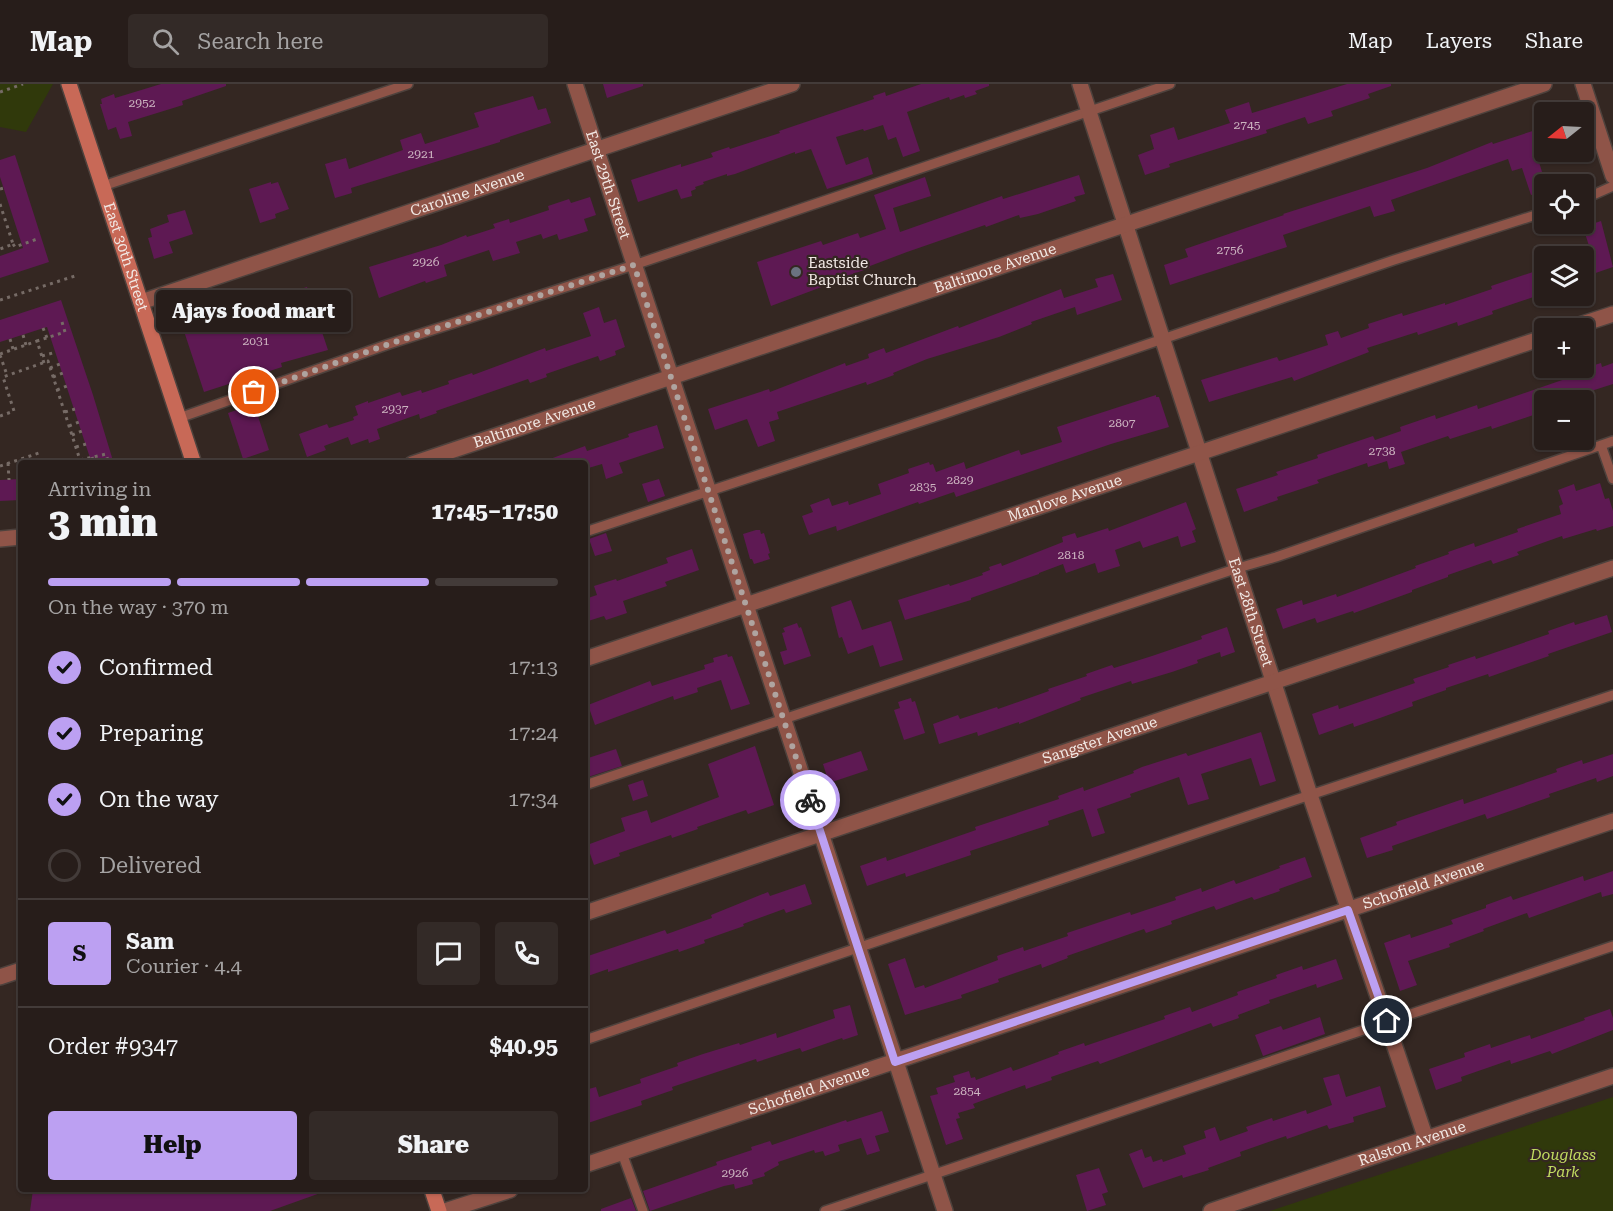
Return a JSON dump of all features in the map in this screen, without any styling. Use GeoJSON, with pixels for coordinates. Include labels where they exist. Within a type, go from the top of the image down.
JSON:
{"type":"FeatureCollection","features":[{"type":"Feature","properties":{"kind":"main road","name":"East 30th Street"},"geometry":{"type":"LineString","coordinates":[[69,84],[193,460]]}},
{"type":"Feature","properties":{"kind":"main road"},"geometry":{"type":"LineString","coordinates":[[433,1192],[439,1211]]}},
{"type":"Feature","properties":{"kind":"street","name":"East 29th Street"},"geometry":{"type":"LineString","coordinates":[[575,84],[945,1211]]}},
{"type":"Feature","properties":{"kind":"street","name":"Caroline Avenue"},"geometry":{"type":"LineString","coordinates":[[141,302],[792,84]]}},
{"type":"Feature","properties":{"kind":"street","name":"East 28th Street"},"geometry":{"type":"LineString","coordinates":[[1080,84],[1310,795],[1426,1138]]}},
{"type":"Feature","properties":{"kind":"street","name":"Baltimore Avenue"},"geometry":{"type":"LineString","coordinates":[[424,460],[1544,84]]}},
{"type":"Feature","properties":{"kind":"street"},"geometry":{"type":"LineString","coordinates":[[1583,84],[1613,176]]}},
{"type":"Feature","properties":{"kind":"street"},"geometry":{"type":"LineString","coordinates":[[1594,320],[1613,314]]}},
{"type":"Feature","properties":{"kind":"street","name":"Manlove Avenue"},"geometry":{"type":"LineString","coordinates":[[588,658],[1534,341]]}},
{"type":"Feature","properties":{"kind":"street"},"geometry":{"type":"LineString","coordinates":[[0,539],[18,537]]}},
{"type":"Feature","properties":{"kind":"street","name":"Sangster Avenue"},"geometry":{"type":"LineString","coordinates":[[588,912],[1613,568]]}},
{"type":"Feature","properties":{"kind":"street","name":"Schofield Avenue"},"geometry":{"type":"LineString","coordinates":[[588,1164],[1613,821]]}},
{"type":"Feature","properties":{"kind":"street"},"geometry":{"type":"LineString","coordinates":[[0,977],[18,971]]}},
{"type":"Feature","properties":{"kind":"street","name":"Ralston Avenue"},"geometry":{"type":"LineString","coordinates":[[1211,1211],[1613,1076]]}},
{"type":"Feature","properties":{"kind":"street"},"geometry":{"type":"LineString","coordinates":[[445,1211],[504,1192]]}},
{"type":"Feature","properties":{"kind":"lane"},"geometry":{"type":"LineString","coordinates":[[103,186],[408,84]]}},
{"type":"Feature","properties":{"kind":"lane"},"geometry":{"type":"LineString","coordinates":[[179,418],[389,344],[634,265],[1170,84]]}},
{"type":"Feature","properties":{"kind":"lane"},"geometry":{"type":"LineString","coordinates":[[1594,195],[1613,186]]}},
{"type":"Feature","properties":{"kind":"lane"},"geometry":{"type":"LineString","coordinates":[[588,531],[944,414],[1394,260],[1534,215]]}},
{"type":"Feature","properties":{"kind":"lane"},"geometry":{"type":"LineString","coordinates":[[588,784],[1287,553],[1613,441]]}},
{"type":"Feature","properties":{"kind":"lane"},"geometry":{"type":"LineString","coordinates":[[1601,445],[1613,479]]}},
{"type":"Feature","properties":{"kind":"lane"},"geometry":{"type":"LineString","coordinates":[[588,1039],[1613,695]]}},
{"type":"Feature","properties":{"kind":"lane"},"geometry":{"type":"LineString","coordinates":[[825,1211],[1613,946]]}},
{"type":"Feature","properties":{"kind":"lane"},"geometry":{"type":"LineString","coordinates":[[622,1152],[643,1211]]}},
{"type":"Feature","properties":{"kind":"path"},"geometry":{"type":"LineString","coordinates":[[0,92],[23,84]]}},
{"type":"Feature","properties":{"kind":"path"},"geometry":{"type":"LineString","coordinates":[[0,204],[15,247],[38,240]]}},
{"type":"Feature","properties":{"kind":"path"},"geometry":{"type":"LineString","coordinates":[[0,249],[14,244]]}},
{"type":"Feature","properties":{"kind":"path"},"geometry":{"type":"LineString","coordinates":[[0,300],[75,276]]}},
{"type":"Feature","properties":{"kind":"path"},"geometry":{"type":"LineString","coordinates":[[7,375],[0,354],[65,332],[62,322]]}},
{"type":"Feature","properties":{"kind":"path"},"geometry":{"type":"LineString","coordinates":[[44,328],[47,338]]}},
{"type":"Feature","properties":{"kind":"path"},"geometry":{"type":"LineString","coordinates":[[23,335],[26,345]]}},
{"type":"Feature","properties":{"kind":"path"},"geometry":{"type":"LineString","coordinates":[[10,339],[13,349]]}},
{"type":"Feature","properties":{"kind":"path"},"geometry":{"type":"LineString","coordinates":[[37,341],[44,363]]}},
{"type":"Feature","properties":{"kind":"path"},"geometry":{"type":"LineString","coordinates":[[42,356],[56,352]]}},
{"type":"Feature","properties":{"kind":"path"},"geometry":{"type":"LineString","coordinates":[[0,416],[14,411],[3,377],[48,361],[76,447],[82,460]]}},
{"type":"Feature","properties":{"kind":"path"},"geometry":{"type":"LineString","coordinates":[[50,368],[60,364]]}},
{"type":"Feature","properties":{"kind":"path"},"geometry":{"type":"LineString","coordinates":[[53,377],[63,373]]}},
{"type":"Feature","properties":{"kind":"path"},"geometry":{"type":"LineString","coordinates":[[57,390],[67,387]]}},
{"type":"Feature","properties":{"kind":"path"},"geometry":{"type":"LineString","coordinates":[[65,412],[75,409]]}},
{"type":"Feature","properties":{"kind":"path"},"geometry":{"type":"LineString","coordinates":[[69,426],[79,422]]}},
{"type":"Feature","properties":{"kind":"path"},"geometry":{"type":"LineString","coordinates":[[72,435],[82,431]]}},
{"type":"Feature","properties":{"kind":"path"},"geometry":{"type":"LineString","coordinates":[[76,447],[86,444]]}},
{"type":"Feature","properties":{"kind":"path"},"geometry":{"type":"LineString","coordinates":[[25,460],[39,453]]}},
{"type":"Feature","properties":{"kind":"path"},"geometry":{"type":"LineString","coordinates":[[85,460],[106,454],[108,460]]}},
{"type":"Feature","properties":{"kind":"path"},"geometry":{"type":"LineString","coordinates":[[0,466],[18,462]]}},
{"type":"Feature","properties":{"kind":"path"},"geometry":{"type":"LineString","coordinates":[[8,464],[9,480]]}},
{"type":"Feature","properties":{"kind":"green space"},"geometry":{"type":"Polygon","coordinates":[[[0,84],[53,84],[26,132],[0,127],[0,84]]]}},
{"type":"Feature","properties":{"kind":"green space","name":"Douglass Park"},"geometry":{"type":"Polygon","coordinates":[[[1613,1097],[1613,1211],[1270,1211],[1613,1097]]]}},
{"type":"Feature","properties":{"kind":"building"},"geometry":{"type":"Polygon","coordinates":[[[161,84],[226,84],[226,86],[182,101],[183,105],[128,122],[132,136],[120,139],[116,127],[108,130],[100,104],[102,104],[101,99],[114,94],[115,98],[161,84]]]}},
{"type":"Feature","properties":{"kind":"building"},"geometry":{"type":"Polygon","coordinates":[[[603,84],[643,84],[643,86],[607,98],[603,84]]]}},
{"type":"Feature","properties":{"kind":"building"},"geometry":{"type":"Polygon","coordinates":[[[921,84],[989,84],[989,86],[965,98],[964,95],[950,100],[949,97],[907,112],[920,151],[903,157],[896,137],[888,140],[883,125],[836,137],[846,165],[868,157],[873,174],[859,179],[827,189],[811,149],[795,154],[795,152],[735,174],[727,176],[727,174],[703,182],[704,184],[691,191],[692,196],[681,199],[677,189],[638,202],[631,180],[681,164],[681,167],[713,157],[711,153],[780,133],[779,131],[874,99],[873,96],[885,92],[886,96],[921,84]]]}},
{"type":"Feature","properties":{"kind":"building"},"geometry":{"type":"Polygon","coordinates":[[[1347,84],[1391,84],[1391,86],[1368,94],[1370,98],[1331,111],[1333,116],[1308,124],[1305,117],[1266,130],[1267,133],[1169,164],[1170,167],[1145,175],[1138,155],[1154,149],[1150,135],[1174,127],[1178,140],[1230,123],[1225,110],[1249,102],[1252,113],[1347,84]]]}},
{"type":"Feature","properties":{"kind":"building"},"geometry":{"type":"Polygon","coordinates":[[[533,96],[538,110],[546,108],[551,123],[500,140],[500,142],[351,188],[352,193],[335,198],[325,164],[346,158],[349,169],[403,150],[400,140],[421,133],[425,144],[479,127],[474,113],[533,96]]]}},
{"type":"Feature","properties":{"kind":"building"},"geometry":{"type":"Polygon","coordinates":[[[1534,131],[1534,162],[1539,162],[1543,174],[1534,174],[1534,194],[1531,195],[1522,168],[1512,171],[1508,159],[1391,200],[1395,211],[1374,217],[1370,206],[1283,235],[1287,247],[1170,285],[1164,265],[1188,257],[1185,249],[1283,214],[1427,168],[1492,142],[1493,144],[1534,131]]]}},
{"type":"Feature","properties":{"kind":"building"},"geometry":{"type":"Polygon","coordinates":[[[15,155],[49,262],[0,278],[0,256],[23,248],[0,177],[0,160],[15,155]]]}},
{"type":"Feature","properties":{"kind":"building"},"geometry":{"type":"Polygon","coordinates":[[[1079,175],[1085,194],[1074,197],[1076,201],[1038,214],[1020,218],[1019,215],[986,227],[985,225],[870,266],[870,268],[771,306],[757,262],[821,241],[823,245],[858,233],[860,238],[886,229],[874,195],[925,177],[931,196],[893,208],[900,232],[1002,196],[1003,199],[1079,175]]]}},
{"type":"Feature","properties":{"kind":"building"},"geometry":{"type":"Polygon","coordinates":[[[271,182],[271,184],[278,182],[289,209],[275,214],[276,218],[260,223],[249,189],[271,182]]]}},
{"type":"Feature","properties":{"kind":"building"},"geometry":{"type":"Polygon","coordinates":[[[590,197],[596,215],[584,219],[588,231],[559,240],[557,234],[543,239],[541,234],[516,242],[520,253],[493,261],[489,250],[444,265],[447,276],[426,283],[425,281],[379,298],[369,267],[466,235],[467,237],[495,228],[493,224],[509,219],[510,223],[549,210],[548,206],[569,199],[571,203],[590,197]]]}},
{"type":"Feature","properties":{"kind":"building"},"geometry":{"type":"Polygon","coordinates":[[[185,210],[193,234],[169,242],[173,253],[154,259],[148,238],[152,237],[150,229],[169,222],[167,215],[185,210]]]}},
{"type":"Feature","properties":{"kind":"building"},"geometry":{"type":"Polygon","coordinates":[[[1601,221],[1613,267],[1594,274],[1594,246],[1589,246],[1585,234],[1594,234],[1594,223],[1601,221]]]}},
{"type":"Feature","properties":{"kind":"building"},"geometry":{"type":"Polygon","coordinates":[[[1534,272],[1534,297],[1492,311],[1493,314],[1458,326],[1457,322],[1418,335],[1417,332],[1367,348],[1369,352],[1294,381],[1292,377],[1209,402],[1201,380],[1277,357],[1279,361],[1328,345],[1325,335],[1338,331],[1341,338],[1369,328],[1368,324],[1402,313],[1403,316],[1445,303],[1445,305],[1492,289],[1491,286],[1534,272]]]}},
{"type":"Feature","properties":{"kind":"building"},"geometry":{"type":"Polygon","coordinates":[[[1113,274],[1122,300],[1077,315],[1075,307],[1031,322],[1032,324],[999,337],[927,359],[867,385],[866,382],[777,412],[779,419],[769,422],[775,441],[758,447],[747,419],[715,430],[708,409],[769,389],[770,392],[845,363],[846,366],[869,358],[868,354],[884,348],[886,353],[1061,289],[1064,298],[1098,287],[1095,279],[1113,274]]]}},
{"type":"Feature","properties":{"kind":"building"},"geometry":{"type":"Polygon","coordinates":[[[307,287],[328,350],[281,363],[282,367],[204,392],[181,322],[198,316],[203,331],[249,316],[247,311],[287,298],[285,294],[307,287]]]}},
{"type":"Feature","properties":{"kind":"building"},"geometry":{"type":"Polygon","coordinates":[[[61,300],[113,460],[91,460],[47,327],[0,342],[0,320],[61,300]]]}},
{"type":"Feature","properties":{"kind":"building"},"geometry":{"type":"Polygon","coordinates":[[[599,307],[604,323],[616,319],[625,347],[615,351],[616,355],[600,361],[598,356],[546,374],[547,377],[530,383],[528,379],[436,411],[437,413],[420,419],[419,414],[377,429],[380,439],[369,443],[368,439],[351,445],[348,437],[324,446],[326,450],[307,457],[299,434],[327,424],[329,428],[354,420],[353,417],[358,415],[355,406],[368,401],[368,403],[400,392],[402,396],[421,390],[422,393],[449,384],[448,381],[472,373],[473,375],[545,348],[546,351],[591,336],[583,313],[599,307]]]}},
{"type":"Feature","properties":{"kind":"building"},"geometry":{"type":"Polygon","coordinates":[[[1601,363],[1602,367],[1613,363],[1613,384],[1594,390],[1534,390],[1534,415],[1492,429],[1491,426],[1450,439],[1448,436],[1401,452],[1405,464],[1389,469],[1387,461],[1368,467],[1367,463],[1317,480],[1319,483],[1277,497],[1278,500],[1244,512],[1236,489],[1278,475],[1276,472],[1373,436],[1375,440],[1401,431],[1400,427],[1435,415],[1436,419],[1477,405],[1478,409],[1568,378],[1594,378],[1594,365],[1601,363]]]}},
{"type":"Feature","properties":{"kind":"building"},"geometry":{"type":"Polygon","coordinates":[[[1156,395],[1159,397],[1169,427],[1111,444],[956,497],[954,492],[919,504],[918,502],[837,531],[836,526],[809,535],[802,516],[813,512],[810,505],[829,498],[832,506],[848,501],[849,505],[881,494],[878,484],[909,473],[908,469],[929,462],[930,465],[933,464],[936,472],[964,462],[966,469],[1019,450],[1021,455],[1062,442],[1057,427],[1156,395]]]}},
{"type":"Feature","properties":{"kind":"building"},"geometry":{"type":"Polygon","coordinates":[[[254,404],[269,450],[243,459],[228,413],[254,404]]]}},
{"type":"Feature","properties":{"kind":"building"},"geometry":{"type":"Polygon","coordinates":[[[657,425],[664,448],[619,463],[623,473],[606,479],[602,464],[588,468],[588,460],[547,460],[585,446],[587,451],[629,437],[628,434],[657,425]]]}},
{"type":"Feature","properties":{"kind":"building"},"geometry":{"type":"Polygon","coordinates":[[[18,479],[18,500],[0,501],[0,480],[18,479]]]}},
{"type":"Feature","properties":{"kind":"building"},"geometry":{"type":"Polygon","coordinates":[[[659,479],[665,496],[648,502],[642,484],[659,479]]]}},
{"type":"Feature","properties":{"kind":"building"},"geometry":{"type":"Polygon","coordinates":[[[1600,483],[1605,499],[1609,498],[1613,511],[1613,526],[1563,539],[1562,536],[1517,552],[1519,555],[1493,564],[1491,560],[1448,575],[1448,577],[1412,590],[1412,592],[1354,613],[1353,611],[1317,623],[1315,618],[1283,629],[1276,609],[1302,600],[1303,605],[1336,594],[1337,597],[1416,568],[1415,566],[1449,554],[1448,552],[1474,543],[1475,547],[1518,532],[1517,529],[1561,514],[1559,506],[1563,504],[1558,490],[1574,484],[1576,491],[1600,483]]]}},
{"type":"Feature","properties":{"kind":"building"},"geometry":{"type":"Polygon","coordinates":[[[1186,502],[1196,529],[1192,531],[1196,542],[1181,547],[1178,536],[1143,548],[1140,541],[1115,550],[1120,566],[1098,573],[1095,563],[1066,573],[1063,564],[971,598],[971,600],[905,620],[898,600],[983,575],[982,573],[990,570],[989,567],[1001,563],[1002,566],[1063,542],[1062,537],[1075,533],[1077,538],[1108,528],[1109,531],[1186,502]]]}},
{"type":"Feature","properties":{"kind":"building"},"geometry":{"type":"Polygon","coordinates":[[[760,530],[761,534],[764,533],[770,559],[754,564],[750,559],[743,534],[760,530]]]}},
{"type":"Feature","properties":{"kind":"building"},"geometry":{"type":"Polygon","coordinates":[[[606,533],[612,551],[595,556],[589,539],[606,533]]]}},
{"type":"Feature","properties":{"kind":"building"},"geometry":{"type":"Polygon","coordinates":[[[692,549],[699,570],[665,582],[667,586],[623,601],[627,613],[606,620],[604,616],[588,621],[588,598],[597,595],[594,586],[616,579],[617,581],[668,563],[666,558],[692,549]]]}},
{"type":"Feature","properties":{"kind":"building"},"geometry":{"type":"Polygon","coordinates":[[[851,600],[862,630],[891,621],[903,660],[880,667],[873,645],[848,654],[842,637],[839,638],[831,607],[851,600]]]}},
{"type":"Feature","properties":{"kind":"building"},"geometry":{"type":"Polygon","coordinates":[[[1607,615],[1612,632],[1489,677],[1488,674],[1446,688],[1446,690],[1412,702],[1413,706],[1380,718],[1354,727],[1353,723],[1319,735],[1312,714],[1338,705],[1339,709],[1415,683],[1413,679],[1449,667],[1448,665],[1475,656],[1476,659],[1549,634],[1548,631],[1574,622],[1575,625],[1607,615]]]}},
{"type":"Feature","properties":{"kind":"building"},"geometry":{"type":"Polygon","coordinates":[[[797,623],[799,628],[801,627],[811,656],[784,665],[780,652],[787,650],[782,633],[785,632],[783,628],[797,623]]]}},
{"type":"Feature","properties":{"kind":"building"},"geometry":{"type":"Polygon","coordinates":[[[1227,627],[1235,652],[1221,657],[1220,652],[1172,672],[1132,684],[1131,681],[1080,698],[1081,700],[1019,724],[1019,722],[978,736],[977,732],[939,744],[933,724],[958,715],[960,719],[997,707],[998,709],[1087,676],[1086,674],[1112,665],[1114,668],[1152,656],[1202,639],[1201,636],[1227,627]]]}},
{"type":"Feature","properties":{"kind":"building"},"geometry":{"type":"Polygon","coordinates":[[[727,654],[728,657],[732,656],[750,704],[731,710],[721,680],[697,688],[698,692],[674,700],[673,696],[595,725],[588,705],[650,681],[652,686],[705,669],[704,665],[714,662],[713,658],[727,654]]]}},
{"type":"Feature","properties":{"kind":"building"},"geometry":{"type":"Polygon","coordinates":[[[911,698],[912,702],[915,701],[925,733],[904,740],[894,710],[900,708],[898,702],[911,698]]]}},
{"type":"Feature","properties":{"kind":"building"},"geometry":{"type":"Polygon","coordinates":[[[1261,732],[1276,781],[1260,786],[1251,758],[1201,774],[1209,799],[1188,805],[1179,777],[1130,794],[1131,797],[1097,809],[1105,833],[1092,837],[1083,809],[1048,821],[1049,825],[970,851],[971,855],[906,877],[905,873],[867,886],[860,866],[886,857],[887,861],[976,830],[975,827],[1059,799],[1058,796],[1083,787],[1084,791],[1134,773],[1133,771],[1142,767],[1186,753],[1188,756],[1261,732]]]}},
{"type":"Feature","properties":{"kind":"building"},"geometry":{"type":"Polygon","coordinates":[[[755,746],[774,805],[748,814],[746,810],[672,838],[671,835],[619,853],[620,856],[594,865],[588,845],[625,831],[621,818],[647,810],[651,823],[719,797],[708,764],[755,746]]]}},
{"type":"Feature","properties":{"kind":"building"},"geometry":{"type":"Polygon","coordinates":[[[616,749],[622,766],[588,777],[588,758],[616,749]]]}},
{"type":"Feature","properties":{"kind":"building"},"geometry":{"type":"Polygon","coordinates":[[[861,751],[868,770],[829,783],[823,764],[861,751]]]}},
{"type":"Feature","properties":{"kind":"building"},"geometry":{"type":"Polygon","coordinates":[[[1613,754],[1613,776],[1597,782],[1596,778],[1549,794],[1550,797],[1487,819],[1485,814],[1392,846],[1393,850],[1367,858],[1360,838],[1397,825],[1396,822],[1463,799],[1464,804],[1557,772],[1556,769],[1582,760],[1583,764],[1613,754]]]}},
{"type":"Feature","properties":{"kind":"building"},"geometry":{"type":"Polygon","coordinates":[[[643,780],[648,796],[633,801],[628,785],[643,780]]]}},
{"type":"Feature","properties":{"kind":"building"},"geometry":{"type":"Polygon","coordinates":[[[1305,857],[1312,877],[1279,889],[1280,891],[1254,900],[1252,897],[1216,910],[1214,906],[1171,921],[1172,924],[1146,933],[1144,929],[1067,956],[1068,958],[1042,968],[1041,964],[998,979],[999,982],[961,995],[962,998],[905,1015],[888,964],[905,958],[915,988],[924,985],[925,988],[998,960],[997,956],[1023,947],[1024,951],[1068,936],[1067,933],[1130,912],[1131,915],[1176,900],[1175,897],[1201,888],[1202,892],[1234,880],[1236,884],[1305,857]]]}},
{"type":"Feature","properties":{"kind":"building"},"geometry":{"type":"Polygon","coordinates":[[[1613,871],[1613,894],[1602,897],[1601,892],[1529,918],[1527,913],[1449,944],[1450,947],[1408,961],[1417,985],[1400,991],[1384,943],[1410,934],[1411,938],[1453,924],[1451,920],[1486,908],[1486,905],[1511,896],[1513,900],[1583,876],[1584,881],[1613,871]]]}},
{"type":"Feature","properties":{"kind":"building"},"geometry":{"type":"Polygon","coordinates":[[[805,884],[812,904],[786,913],[784,909],[679,952],[678,949],[608,972],[608,969],[588,976],[588,956],[665,930],[667,934],[712,918],[711,915],[768,892],[770,896],[805,884]]]}},
{"type":"Feature","properties":{"kind":"building"},"geometry":{"type":"Polygon","coordinates":[[[1336,959],[1343,979],[1317,988],[1316,984],[1269,1000],[1270,1003],[1238,1015],[1239,1018],[1213,1027],[1211,1023],[1100,1064],[1098,1061],[1051,1077],[1052,1080],[1026,1089],[1025,1085],[973,1104],[975,1108],[958,1113],[960,1118],[956,1119],[963,1139],[946,1145],[930,1096],[938,1094],[936,1088],[955,1082],[953,1076],[969,1071],[971,1078],[975,1077],[976,1080],[1011,1067],[1013,1071],[1084,1043],[1085,1046],[1165,1019],[1164,1016],[1190,1007],[1192,1012],[1238,995],[1237,992],[1277,978],[1276,975],[1302,966],[1303,970],[1336,959]]]}},
{"type":"Feature","properties":{"kind":"building"},"geometry":{"type":"Polygon","coordinates":[[[850,1005],[858,1035],[802,1052],[800,1048],[757,1062],[756,1059],[672,1087],[673,1090],[641,1101],[642,1105],[588,1123],[588,1089],[596,1087],[599,1097],[641,1083],[640,1079],[678,1066],[677,1063],[703,1054],[776,1033],[777,1038],[835,1018],[833,1010],[850,1005]]]}},
{"type":"Feature","properties":{"kind":"building"},"geometry":{"type":"Polygon","coordinates":[[[1610,1009],[1613,1030],[1552,1054],[1550,1051],[1511,1064],[1510,1060],[1461,1077],[1462,1081],[1436,1090],[1429,1069],[1465,1057],[1464,1053],[1490,1044],[1491,1048],[1530,1035],[1531,1039],[1610,1009]]]}},
{"type":"Feature","properties":{"kind":"building"},"geometry":{"type":"Polygon","coordinates":[[[1320,1017],[1325,1034],[1263,1056],[1255,1035],[1281,1026],[1283,1030],[1320,1017]]]}},
{"type":"Feature","properties":{"kind":"building"},"geometry":{"type":"Polygon","coordinates":[[[1339,1074],[1346,1097],[1380,1086],[1386,1107],[1353,1117],[1354,1122],[1329,1129],[1327,1125],[1287,1139],[1286,1136],[1240,1152],[1241,1156],[1208,1168],[1209,1170],[1183,1178],[1182,1175],[1143,1188],[1129,1154],[1142,1149],[1145,1158],[1151,1156],[1153,1162],[1162,1159],[1163,1162],[1186,1154],[1183,1146],[1206,1138],[1204,1131],[1215,1127],[1220,1141],[1248,1131],[1246,1127],[1272,1118],[1273,1121],[1306,1110],[1307,1114],[1332,1105],[1323,1078],[1339,1074]]]}},
{"type":"Feature","properties":{"kind":"building"},"geometry":{"type":"Polygon","coordinates":[[[882,1111],[889,1132],[875,1136],[880,1151],[867,1155],[861,1138],[838,1145],[840,1151],[825,1156],[823,1151],[815,1153],[814,1150],[778,1162],[779,1165],[764,1173],[765,1176],[752,1180],[753,1184],[735,1189],[734,1184],[724,1186],[650,1211],[643,1191],[717,1165],[716,1162],[752,1150],[751,1147],[770,1141],[772,1145],[846,1120],[847,1122],[882,1111]]]}},
{"type":"Feature","properties":{"kind":"building"},"geometry":{"type":"Polygon","coordinates":[[[1099,1168],[1108,1192],[1102,1194],[1106,1205],[1087,1211],[1076,1175],[1099,1168]]]}},
{"type":"Feature","properties":{"kind":"building"},"geometry":{"type":"Polygon","coordinates":[[[33,1192],[323,1192],[270,1211],[30,1211],[33,1192]]]}},
{"type":"Feature","properties":{"kind":"building"},"geometry":{"type":"Polygon","coordinates":[[[631,1198],[636,1211],[601,1211],[601,1209],[631,1198]]]}},
{"type":"Feature","properties":{"kind":"way so far"},"geometry":{"type":"LineString","coordinates":[[254,392],[389,344],[634,265],[810,800]]}},
{"type":"Feature","properties":{"kind":"place","name":"Eastside Baptist Church"},"geometry":{"type":"Point","coordinates":[796,272]}},
{"type":"Feature","properties":{"kind":"place","name":"Ajays food mart"},"geometry":{"type":"Point","coordinates":[254,392]}},
{"type":"Feature","properties":{"kind":"route"},"geometry":{"type":"LineString","coordinates":[[810,800],[895,1062],[1348,910],[1387,1021]]}}]}
